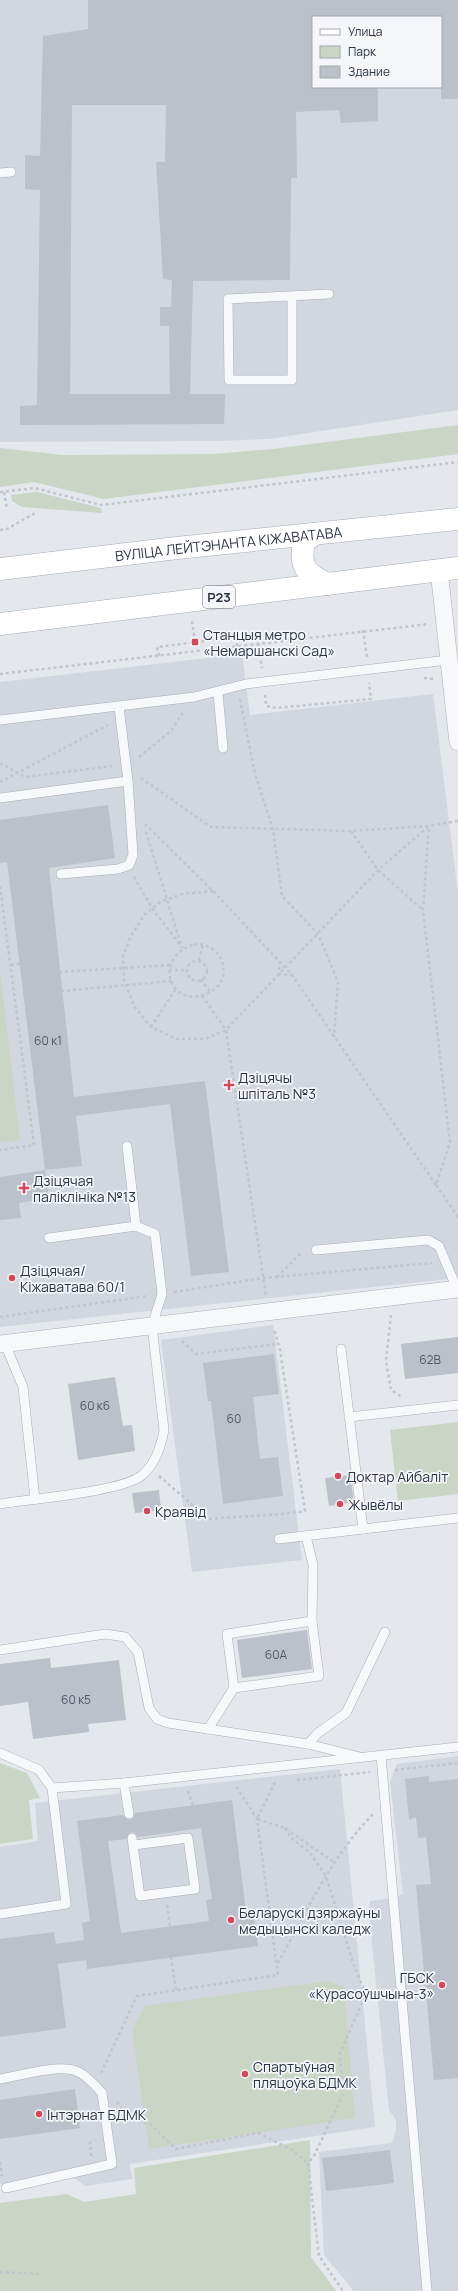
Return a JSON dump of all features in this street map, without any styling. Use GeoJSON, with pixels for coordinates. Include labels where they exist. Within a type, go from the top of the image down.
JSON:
{"type":"FeatureCollection","features":[{"type":"Feature","properties":{"kind":"main road","name":"ВУЛІЦА ЛЕЙТЭНАНТА КІЖАВАТАВА"},"geometry":{"type":"LineString","coordinates":[[0,569],[458,519]]}},
{"type":"Feature","properties":{"kind":"main road"},"geometry":{"type":"LineString","coordinates":[[314,534],[304,542],[303,562],[310,575],[327,584]]}},
{"type":"Feature","properties":{"kind":"main road","name":"Р23"},"geometry":{"type":"LineString","coordinates":[[0,624],[449,569]]}},
{"type":"Feature","properties":{"kind":"street"},"geometry":{"type":"LineString","coordinates":[[449,569],[448,660],[458,742]]}},
{"type":"Feature","properties":{"kind":"street"},"geometry":{"type":"LineString","coordinates":[[2,1344],[458,1289]]}},
{"type":"Feature","properties":{"kind":"lane"},"geometry":{"type":"LineString","coordinates":[[0,173],[11,172]]}},
{"type":"Feature","properties":{"kind":"lane"},"geometry":{"type":"LineString","coordinates":[[292,296],[292,380],[229,380],[228,299],[329,294]]}},
{"type":"Feature","properties":{"kind":"lane"},"geometry":{"type":"LineString","coordinates":[[0,720],[194,697],[218,693],[246,684],[369,674],[448,660]]}},
{"type":"Feature","properties":{"kind":"lane"},"geometry":{"type":"LineString","coordinates":[[218,693],[223,748]]}},
{"type":"Feature","properties":{"kind":"lane"},"geometry":{"type":"LineString","coordinates":[[60,874],[118,869],[129,865],[133,855],[128,781],[119,707]]}},
{"type":"Feature","properties":{"kind":"lane"},"geometry":{"type":"LineString","coordinates":[[0,798],[128,781]]}},
{"type":"Feature","properties":{"kind":"lane"},"geometry":{"type":"LineString","coordinates":[[126,1146],[136,1226]]}},
{"type":"Feature","properties":{"kind":"lane"},"geometry":{"type":"LineString","coordinates":[[0,1504],[118,1486],[141,1476],[150,1467],[161,1446],[164,1430],[159,1325],[162,1294],[155,1234],[136,1226],[49,1238]]}},
{"type":"Feature","properties":{"kind":"lane"},"geometry":{"type":"LineString","coordinates":[[316,1250],[428,1240],[439,1246],[458,1289]]}},
{"type":"Feature","properties":{"kind":"lane"},"geometry":{"type":"LineString","coordinates":[[2,1344],[23,1387],[35,1499]]}},
{"type":"Feature","properties":{"kind":"lane"},"geometry":{"type":"LineString","coordinates":[[341,1349],[362,1529]]}},
{"type":"Feature","properties":{"kind":"lane"},"geometry":{"type":"LineString","coordinates":[[349,1417],[458,1405]]}},
{"type":"Feature","properties":{"kind":"lane"},"geometry":{"type":"LineString","coordinates":[[279,1539],[458,1518]]}},
{"type":"Feature","properties":{"kind":"lane"},"geometry":{"type":"LineString","coordinates":[[234,1688],[319,1676],[312,1621],[313,1565],[306,1536]]}},
{"type":"Feature","properties":{"kind":"lane"},"geometry":{"type":"LineString","coordinates":[[208,1729],[234,1688],[227,1634],[312,1621]]}},
{"type":"Feature","properties":{"kind":"lane"},"geometry":{"type":"LineString","coordinates":[[308,1744],[318,1734],[346,1712],[385,1632]]}},
{"type":"Feature","properties":{"kind":"lane"},"geometry":{"type":"LineString","coordinates":[[0,1650],[104,1634],[125,1637],[138,1652],[149,1708],[157,1719],[168,1723],[308,1744],[360,1758]]}},
{"type":"Feature","properties":{"kind":"lane"},"geometry":{"type":"LineString","coordinates":[[52,1788],[124,1783],[458,1747]]}},
{"type":"Feature","properties":{"kind":"lane"},"geometry":{"type":"LineString","coordinates":[[0,1753],[40,1770],[52,1788],[66,1904],[0,1914]]}},
{"type":"Feature","properties":{"kind":"lane"},"geometry":{"type":"LineString","coordinates":[[381,1756],[427,2291]]}},
{"type":"Feature","properties":{"kind":"lane"},"geometry":{"type":"LineString","coordinates":[[124,1783],[129,1814]]}},
{"type":"Feature","properties":{"kind":"lane"},"geometry":{"type":"LineString","coordinates":[[188,1838],[195,1889],[140,1896],[133,1841],[188,1838]]}},
{"type":"Feature","properties":{"kind":"lane"},"geometry":{"type":"LineString","coordinates":[[0,2079],[64,2068],[77,2071],[102,2092],[112,2164],[6,2188]]}},
{"type":"Feature","properties":{"kind":"path"},"geometry":{"type":"LineString","coordinates":[[0,492],[35,488],[101,505],[458,462]]}},
{"type":"Feature","properties":{"kind":"path"},"geometry":{"type":"LineString","coordinates":[[4,492],[7,510]]}},
{"type":"Feature","properties":{"kind":"path"},"geometry":{"type":"LineString","coordinates":[[0,530],[7,529],[35,513]]}},
{"type":"Feature","properties":{"kind":"path"},"geometry":{"type":"LineString","coordinates":[[0,674],[423,624]]}},
{"type":"Feature","properties":{"kind":"path"},"geometry":{"type":"LineString","coordinates":[[258,643],[266,706],[276,708],[371,699],[363,630]]}},
{"type":"Feature","properties":{"kind":"path"},"geometry":{"type":"LineString","coordinates":[[159,656],[157,647],[236,637],[237,646]]}},
{"type":"Feature","properties":{"kind":"path"},"geometry":{"type":"LineString","coordinates":[[418,675],[428,680],[434,679]]}},
{"type":"Feature","properties":{"kind":"path"},"geometry":{"type":"LineString","coordinates":[[246,684],[240,695],[255,774],[273,829],[282,896],[318,934],[338,982],[334,1037]]}},
{"type":"Feature","properties":{"kind":"path"},"geometry":{"type":"LineString","coordinates":[[136,760],[171,730],[194,697]]}},
{"type":"Feature","properties":{"kind":"path"},"geometry":{"type":"LineString","coordinates":[[0,782],[110,724],[119,707]]}},
{"type":"Feature","properties":{"kind":"path"},"geometry":{"type":"LineString","coordinates":[[0,763],[25,777],[126,764]]}},
{"type":"Feature","properties":{"kind":"path"},"geometry":{"type":"LineString","coordinates":[[139,783],[138,776],[211,827],[351,831],[430,826],[458,821]]}},
{"type":"Feature","properties":{"kind":"path"},"geometry":{"type":"LineString","coordinates":[[143,817],[182,948]]}},
{"type":"Feature","properties":{"kind":"path"},"geometry":{"type":"LineString","coordinates":[[144,824],[213,891],[280,960],[292,975],[458,1217]]}},
{"type":"Feature","properties":{"kind":"path"},"geometry":{"type":"LineString","coordinates":[[213,891],[182,894],[167,899],[152,908],[144,915],[130,936],[123,956],[126,986],[134,1006],[151,1027],[177,1039],[205,1039],[226,1030],[378,870],[430,826]]}},
{"type":"Feature","properties":{"kind":"path"},"geometry":{"type":"LineString","coordinates":[[430,826],[423,910],[450,1142],[436,1185]]}},
{"type":"Feature","properties":{"kind":"path"},"geometry":{"type":"LineString","coordinates":[[351,831],[378,870],[423,910]]}},
{"type":"Feature","properties":{"kind":"path"},"geometry":{"type":"LineString","coordinates":[[137,883],[152,908],[182,948]]}},
{"type":"Feature","properties":{"kind":"path"},"geometry":{"type":"LineString","coordinates":[[0,886],[34,1145],[0,1150]]}},
{"type":"Feature","properties":{"kind":"path"},"geometry":{"type":"LineString","coordinates":[[194,944],[203,944],[218,953],[223,967],[223,979],[210,992],[202,996],[187,996],[175,990],[169,970],[172,960],[182,948],[194,944]]}},
{"type":"Feature","properties":{"kind":"path"},"geometry":{"type":"LineString","coordinates":[[199,960],[203,944]]}},
{"type":"Feature","properties":{"kind":"path"},"geometry":{"type":"LineString","coordinates":[[199,960],[205,964],[207,972],[205,978],[190,979],[187,970],[191,963],[199,960]]}},
{"type":"Feature","properties":{"kind":"path"},"geometry":{"type":"LineString","coordinates":[[279,974],[280,960]]}},
{"type":"Feature","properties":{"kind":"path"},"geometry":{"type":"LineString","coordinates":[[11,965],[20,964]]}},
{"type":"Feature","properties":{"kind":"path"},"geometry":{"type":"LineString","coordinates":[[59,972],[170,965]]}},
{"type":"Feature","properties":{"kind":"path"},"geometry":{"type":"LineString","coordinates":[[169,970],[187,970]]}},
{"type":"Feature","properties":{"kind":"path"},"geometry":{"type":"LineString","coordinates":[[279,974],[292,975]]}},
{"type":"Feature","properties":{"kind":"path"},"geometry":{"type":"LineString","coordinates":[[201,979],[210,992]]}},
{"type":"Feature","properties":{"kind":"path"},"geometry":{"type":"LineString","coordinates":[[61,991],[172,981]]}},
{"type":"Feature","properties":{"kind":"path"},"geometry":{"type":"LineString","coordinates":[[151,1027],[175,990]]}},
{"type":"Feature","properties":{"kind":"path"},"geometry":{"type":"LineString","coordinates":[[202,996],[226,1030],[234,1071],[269,1312]]}},
{"type":"Feature","properties":{"kind":"path"},"geometry":{"type":"LineString","coordinates":[[277,1277],[303,1251]]}},
{"type":"Feature","properties":{"kind":"path"},"geometry":{"type":"LineString","coordinates":[[0,1317],[263,1278],[447,1262]]}},
{"type":"Feature","properties":{"kind":"path"},"geometry":{"type":"LineString","coordinates":[[399,1313],[391,1314],[391,1333],[386,1361],[391,1390],[403,1398]]}},
{"type":"Feature","properties":{"kind":"path"},"geometry":{"type":"LineString","coordinates":[[159,1325],[196,1354],[278,1344]]}},
{"type":"Feature","properties":{"kind":"path"},"geometry":{"type":"LineString","coordinates":[[150,1467],[209,1519],[261,1515],[270,1516],[305,1511],[276,1336]]}},
{"type":"Feature","properties":{"kind":"path"},"geometry":{"type":"LineString","coordinates":[[257,1819],[275,1782]]}},
{"type":"Feature","properties":{"kind":"path"},"geometry":{"type":"LineString","coordinates":[[236,1786],[257,1819],[278,1963],[278,1975],[137,1996],[96,2086],[120,2104],[129,2119],[150,2124],[176,2149],[258,2133],[292,2150],[308,2163],[319,2256],[343,2291]]}},
{"type":"Feature","properties":{"kind":"path"},"geometry":{"type":"LineString","coordinates":[[181,1792],[189,1791],[193,1806]]}},
{"type":"Feature","properties":{"kind":"path"},"geometry":{"type":"LineString","coordinates":[[278,1963],[326,1876],[357,1830],[385,1802]]}},
{"type":"Feature","properties":{"kind":"path"},"geometry":{"type":"LineString","coordinates":[[257,1819],[285,1828],[335,1863]]}},
{"type":"Feature","properties":{"kind":"path"},"geometry":{"type":"LineString","coordinates":[[285,1828],[292,1838],[310,1853],[326,1876],[354,1966],[366,1994],[340,2053],[343,2094],[314,2156],[308,2163]]}},
{"type":"Feature","properties":{"kind":"path"},"geometry":{"type":"LineString","coordinates":[[166,1903],[170,1926]]}},
{"type":"Feature","properties":{"kind":"path"},"geometry":{"type":"LineString","coordinates":[[172,1957],[176,1990]]}},
{"type":"Feature","properties":{"kind":"path"},"geometry":{"type":"LineString","coordinates":[[91,2164],[90,2142],[95,2140],[94,2132]]}},
{"type":"Feature","properties":{"kind":"path"},"geometry":{"type":"LineString","coordinates":[[0,2162],[1,2178],[10,2177]]}},
{"type":"Feature","properties":{"kind":"path"},"geometry":{"type":"LineString","coordinates":[[0,2272],[40,2274]]}},
{"type":"Feature","properties":{"kind":"shaded area"},"geometry":{"type":"Polygon","coordinates":[[[0,0],[458,0],[458,410],[269,439],[219,441],[0,442],[0,0]]]}},
{"type":"Feature","properties":{"kind":"shaded area","name":"Дзіцячы шпіталь №3"},"geometry":{"type":"Polygon","coordinates":[[[242,654],[250,715],[433,694],[458,893],[458,1278],[0,1327],[0,682],[242,654]]]}},
{"type":"Feature","properties":{"kind":"shaded area"},"geometry":{"type":"Polygon","coordinates":[[[273,1325],[302,1560],[192,1572],[161,1340],[273,1325]]]}},
{"type":"Feature","properties":{"kind":"shaded area"},"geometry":{"type":"Polygon","coordinates":[[[458,1756],[458,2291],[354,2291],[324,2255],[319,2152],[392,2143],[396,2130],[396,2120],[389,2110],[369,1914],[370,1901],[393,1898],[403,1894],[390,1782],[397,1764],[458,1756]]]}},
{"type":"Feature","properties":{"kind":"shaded area"},"geometry":{"type":"Polygon","coordinates":[[[340,1769],[375,2127],[129,2164],[133,2179],[85,2186],[69,2174],[0,2184],[0,1847],[38,1841],[35,1803],[340,1769]]]}},
{"type":"Feature","properties":{"kind":"green space"},"geometry":{"type":"Polygon","coordinates":[[[458,425],[458,454],[104,499],[34,482],[0,487],[0,448],[62,455],[214,454],[273,449],[458,425]]]}},
{"type":"Feature","properties":{"kind":"green space"},"geometry":{"type":"Polygon","coordinates":[[[37,492],[101,508],[102,513],[22,507],[12,501],[11,495],[37,492]]]}},
{"type":"Feature","properties":{"kind":"green space"},"geometry":{"type":"Polygon","coordinates":[[[0,970],[20,1140],[0,1142],[0,970]]]}},
{"type":"Feature","properties":{"kind":"green space"},"geometry":{"type":"Polygon","coordinates":[[[458,1422],[458,1494],[398,1501],[390,1430],[458,1422]]]}},
{"type":"Feature","properties":{"kind":"green space"},"geometry":{"type":"Polygon","coordinates":[[[0,1763],[27,1773],[40,1798],[29,1800],[33,1839],[0,1844],[0,1763]]]}},
{"type":"Feature","properties":{"kind":"green space","name":"Спартыўная пляцоўка БДМК"},"geometry":{"type":"Polygon","coordinates":[[[328,1981],[344,1987],[355,2118],[149,2149],[132,2030],[145,2006],[328,1981]]]}},
{"type":"Feature","properties":{"kind":"green space"},"geometry":{"type":"Polygon","coordinates":[[[310,2140],[311,2257],[336,2291],[0,2291],[0,2203],[67,2194],[84,2202],[136,2194],[134,2168],[310,2140]]]}},
{"type":"Feature","properties":{"kind":"building"},"geometry":{"type":"Polygon","coordinates":[[[88,0],[458,0],[458,99],[441,99],[442,16],[312,16],[312,88],[378,88],[378,121],[341,123],[339,110],[296,112],[297,178],[291,178],[290,280],[193,281],[190,394],[225,394],[224,424],[20,425],[20,406],[37,405],[40,190],[25,189],[25,155],[40,156],[43,36],[88,29],[88,0]],[[72,105],[70,394],[170,394],[169,326],[160,326],[160,307],[171,307],[172,280],[163,279],[156,162],[165,162],[166,105],[72,105]]]}},
{"type":"Feature","properties":{"kind":"building"},"geometry":{"type":"Polygon","coordinates":[[[108,805],[115,858],[49,868],[74,1097],[205,1081],[229,1272],[191,1276],[170,1104],[76,1116],[82,1166],[45,1170],[7,862],[0,863],[0,820],[108,805]]]}},
{"type":"Feature","properties":{"kind":"building","name":"Дзіцячая паліклініка №13"},"geometry":{"type":"Polygon","coordinates":[[[45,1170],[49,1198],[19,1203],[21,1218],[0,1220],[0,1177],[45,1170]]]}},
{"type":"Feature","properties":{"kind":"building"},"geometry":{"type":"Polygon","coordinates":[[[458,1337],[458,1373],[405,1379],[401,1344],[458,1337]]]}},
{"type":"Feature","properties":{"kind":"building"},"geometry":{"type":"Polygon","coordinates":[[[274,1354],[279,1394],[253,1397],[260,1459],[278,1457],[283,1496],[223,1504],[211,1401],[208,1401],[203,1363],[274,1354]]]}},
{"type":"Feature","properties":{"kind":"building"},"geometry":{"type":"Polygon","coordinates":[[[115,1377],[123,1426],[132,1425],[135,1451],[78,1460],[68,1384],[115,1377]]]}},
{"type":"Feature","properties":{"kind":"building"},"geometry":{"type":"Polygon","coordinates":[[[350,1475],[354,1502],[329,1506],[325,1478],[350,1475]]]}},
{"type":"Feature","properties":{"kind":"building"},"geometry":{"type":"Polygon","coordinates":[[[159,1490],[161,1510],[135,1513],[132,1493],[159,1490]]]}},
{"type":"Feature","properties":{"kind":"building"},"geometry":{"type":"Polygon","coordinates":[[[307,1630],[312,1669],[242,1678],[237,1640],[307,1630]]]}},
{"type":"Feature","properties":{"kind":"building"},"geometry":{"type":"Polygon","coordinates":[[[50,1658],[51,1668],[119,1660],[126,1720],[88,1724],[89,1732],[33,1739],[28,1702],[0,1706],[0,1664],[50,1658]]]}},
{"type":"Feature","properties":{"kind":"building","name":"ГБСК «Курасоўшчына-3»"},"geometry":{"type":"Polygon","coordinates":[[[429,1776],[429,1782],[458,1779],[458,2078],[434,2080],[416,1885],[431,1884],[426,1837],[418,1838],[416,1817],[409,1820],[405,1779],[429,1776]]]}},
{"type":"Feature","properties":{"kind":"building","name":"Беларускі дзяржаўны медыцынскі каледж"},"geometry":{"type":"Polygon","coordinates":[[[232,1800],[247,1919],[254,1918],[258,1946],[87,1969],[86,1960],[58,1964],[66,2028],[0,2037],[0,1939],[54,1932],[56,1944],[84,1940],[82,1923],[90,1921],[77,1821],[123,1815],[130,1820],[133,1818],[135,1813],[232,1800]],[[201,1828],[138,1837],[135,1833],[131,1832],[126,1839],[108,1841],[121,1933],[209,1921],[206,1900],[212,1899],[201,1828]]]}},
{"type":"Feature","properties":{"kind":"building","name":"Інтэрнат БДМК"},"geometry":{"type":"Polygon","coordinates":[[[75,2089],[80,2128],[0,2139],[0,2100],[75,2089]]]}},
{"type":"Feature","properties":{"kind":"building"},"geometry":{"type":"Polygon","coordinates":[[[390,2150],[394,2183],[326,2191],[322,2158],[390,2150]]]}},
{"type":"Feature","properties":{"kind":"place","name":"Станцыя метро «Немаршанскі Сад»"},"geometry":{"type":"Point","coordinates":[195,642]}},
{"type":"Feature","properties":{"kind":"place","name":"Дзіцячы шпіталь №3"},"geometry":{"type":"Point","coordinates":[229,1085]}},
{"type":"Feature","properties":{"kind":"place","name":"Дзіцячая паліклініка №13"},"geometry":{"type":"Point","coordinates":[24,1188]}},
{"type":"Feature","properties":{"kind":"place","name":"Дзіцячая/ Кіжаватава 60/1"},"geometry":{"type":"Point","coordinates":[12,1278]}},
{"type":"Feature","properties":{"kind":"place","name":"Доктар Айбаліт"},"geometry":{"type":"Point","coordinates":[338,1476]}},
{"type":"Feature","properties":{"kind":"place","name":"Жывёлы"},"geometry":{"type":"Point","coordinates":[340,1504]}},
{"type":"Feature","properties":{"kind":"place","name":"Краявід"},"geometry":{"type":"Point","coordinates":[147,1511]}},
{"type":"Feature","properties":{"kind":"place","name":"Беларускі дзяржаўны медыцынскі каледж"},"geometry":{"type":"Point","coordinates":[231,1920]}},
{"type":"Feature","properties":{"kind":"place","name":"ГБСК «Курасоўшчына-3»"},"geometry":{"type":"Point","coordinates":[442,1985]}},
{"type":"Feature","properties":{"kind":"place","name":"Спартыўная пляцоўка БДМК"},"geometry":{"type":"Point","coordinates":[245,2074]}},
{"type":"Feature","properties":{"kind":"place","name":"Інтэрнат БДМК"},"geometry":{"type":"Point","coordinates":[39,2114]}}]}
